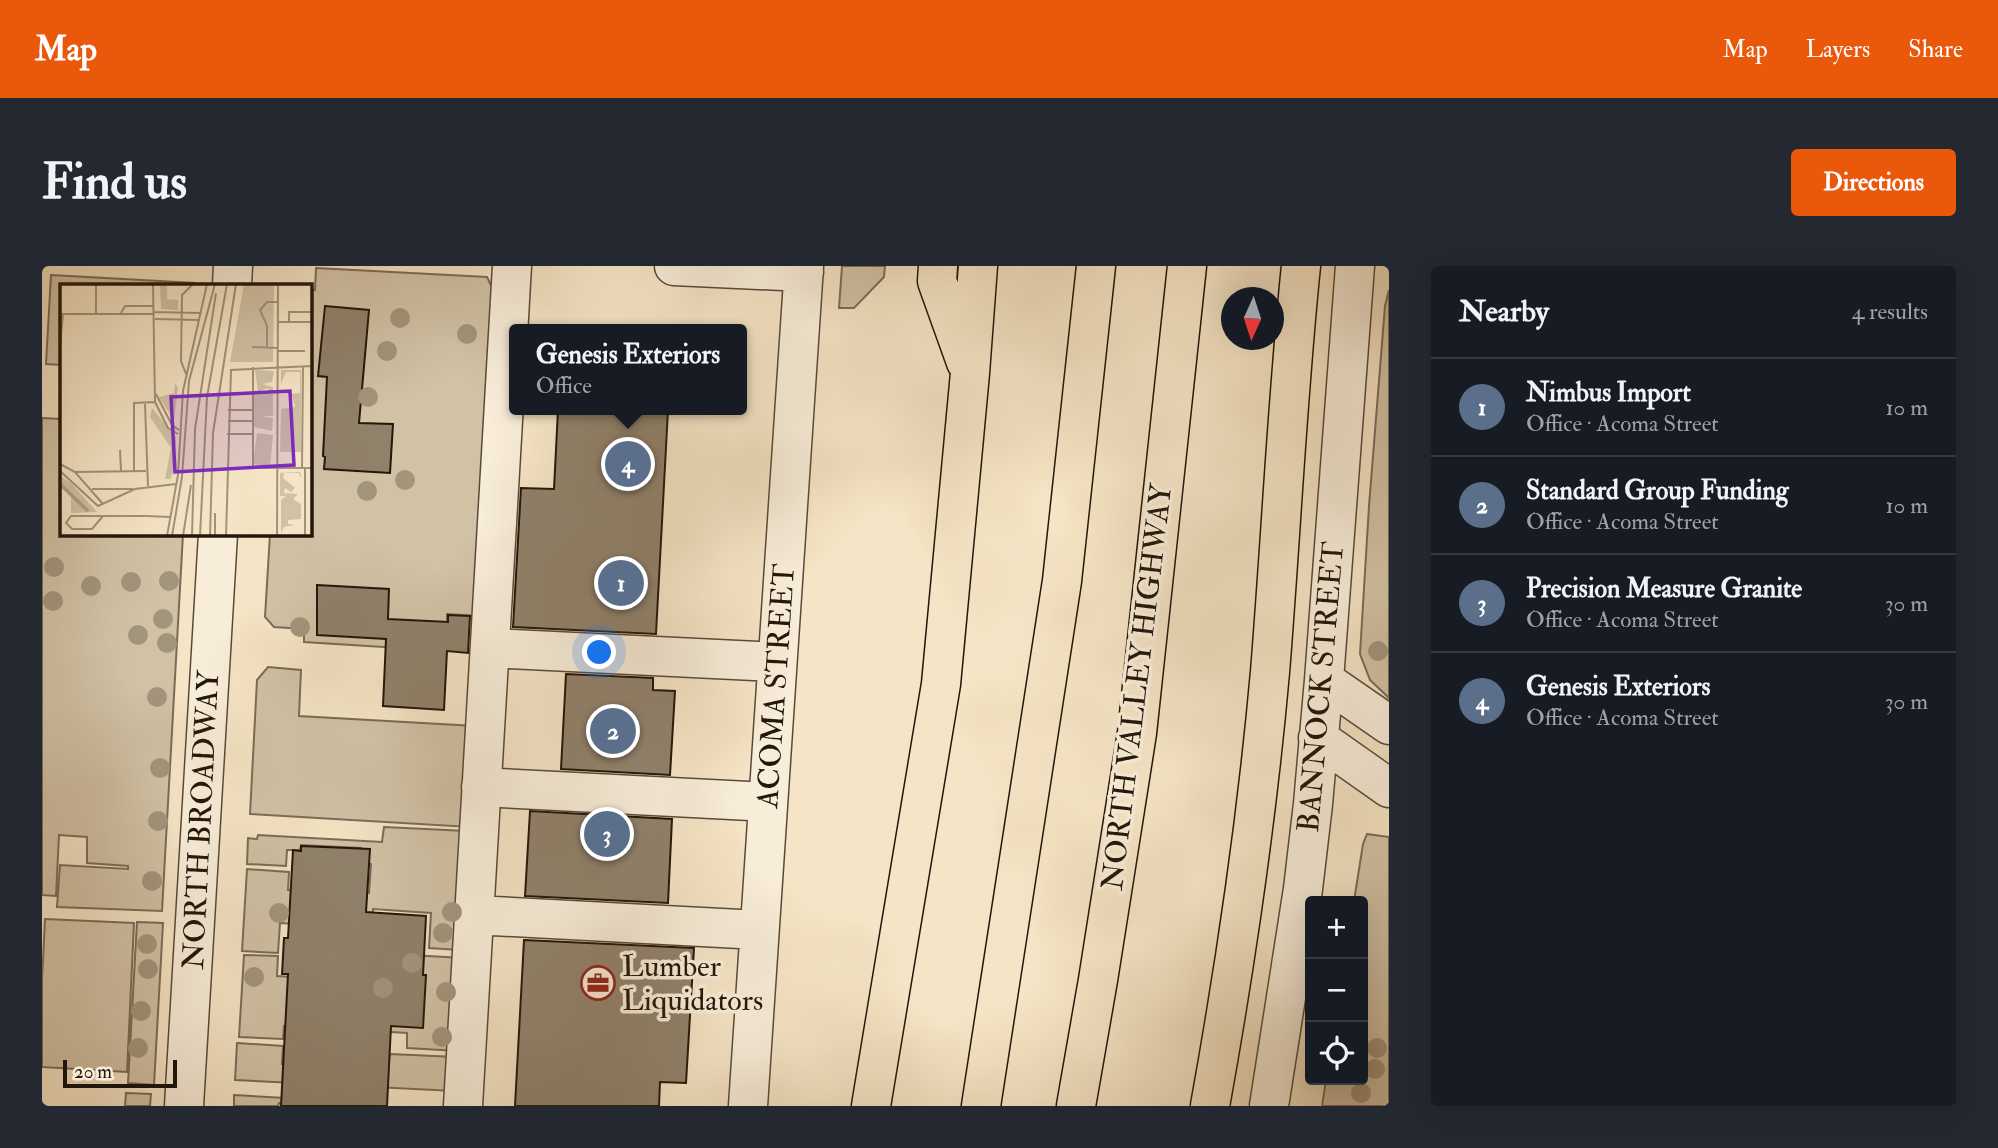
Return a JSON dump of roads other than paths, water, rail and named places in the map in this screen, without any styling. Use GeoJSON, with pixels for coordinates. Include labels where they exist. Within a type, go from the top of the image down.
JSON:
{"type":"FeatureCollection","features":[{"type":"Feature","properties":{"kind":"highway"},"geometry":{"type":"LineString","coordinates":[[938,266],[937,281],[970,373]]}},
{"type":"Feature","properties":{"kind":"highway"},"geometry":{"type":"LineString","coordinates":[[871,1106],[941,684],[978,266]]}},
{"type":"Feature","properties":{"kind":"highway"},"geometry":{"type":"LineString","coordinates":[[981,1106],[1062,581],[1096,266]]}},
{"type":"Feature","properties":{"kind":"highway","name":"NORTH VALLEY HIGHWAY"},"geometry":{"type":"LineString","coordinates":[[1076,1106],[1137,733],[1187,266]]}},
{"type":"Feature","properties":{"kind":"highway"},"geometry":{"type":"LineString","coordinates":[[1210,1106],[1241,921],[1258,787],[1270,672],[1301,266]]}},
{"type":"Feature","properties":{"kind":"street"},"geometry":{"type":"LineString","coordinates":[[232,284],[233,266]]}},
{"type":"Feature","properties":{"kind":"street"},"geometry":{"type":"LineString","coordinates":[[463,1106],[512,266]]}},
{"type":"Feature","properties":{"kind":"street"},"geometry":{"type":"LineString","coordinates":[[674,266],[804,269]]}},
{"type":"Feature","properties":{"kind":"street","name":"BANNOCK STREET"},"geometry":{"type":"LineString","coordinates":[[1269,1106],[1303,889],[1324,680],[1355,266]]}},
{"type":"Feature","properties":{"kind":"street","name":"ACOMA STREET"},"geometry":{"type":"LineString","coordinates":[[748,1106],[804,269]]}},
{"type":"Feature","properties":{"kind":"street","name":"NORTH BROADWAY"},"geometry":{"type":"LineString","coordinates":[[184,1106],[218,536]]}},
{"type":"Feature","properties":{"kind":"street"},"geometry":{"type":"LineString","coordinates":[[490,648],[777,662]]}},
{"type":"Feature","properties":{"kind":"street"},"geometry":{"type":"LineString","coordinates":[[1324,680],[1389,725]]}},
{"type":"Feature","properties":{"kind":"street"},"geometry":{"type":"LineString","coordinates":[[1318,738],[1389,788]]}},
{"type":"Feature","properties":{"kind":"street"},"geometry":{"type":"LineString","coordinates":[[481,787],[768,802]]}},
{"type":"Feature","properties":{"kind":"street"},"geometry":{"type":"LineString","coordinates":[[474,915],[759,930]]}},
{"type":"Feature","properties":{"kind":"place","name":"Genesis Exteriors"},"geometry":{"type":"Point","coordinates":[628,464]}},
{"type":"Feature","properties":{"kind":"place","name":"Nimbus Import"},"geometry":{"type":"Point","coordinates":[621,583]}},
{"type":"Feature","properties":{"kind":"place","name":"Standard Group Funding"},"geometry":{"type":"Point","coordinates":[613,731]}},
{"type":"Feature","properties":{"kind":"place","name":"Precision Measure Granite"},"geometry":{"type":"Point","coordinates":[607,834]}},
{"type":"Feature","properties":{"kind":"place","name":"Lumber Liquidators"},"geometry":{"type":"Point","coordinates":[598,983]}}]}
